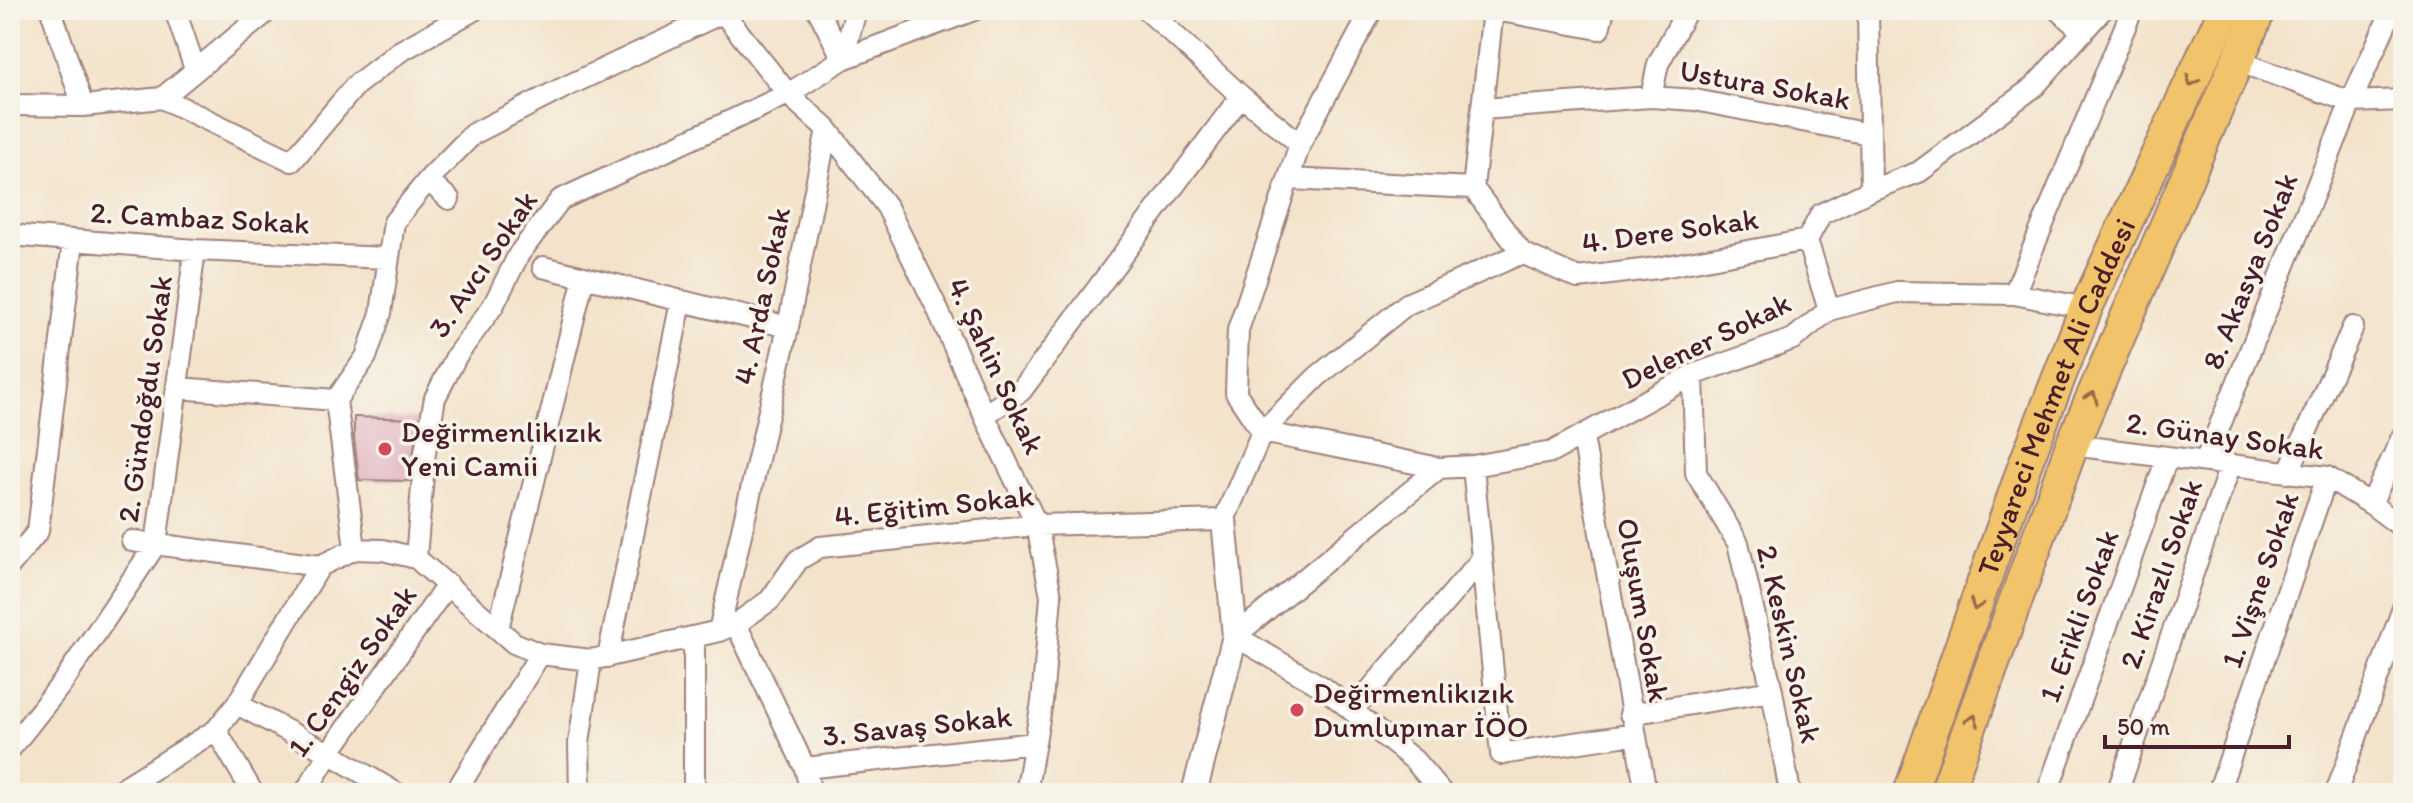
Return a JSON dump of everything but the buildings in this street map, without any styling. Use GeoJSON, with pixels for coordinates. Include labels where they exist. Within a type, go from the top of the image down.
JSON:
{"type":"FeatureCollection","features":[{"type":"Feature","properties":{"kind":"main road","name":"Teyyareci Mehmet Ali Caddesi"},"geometry":{"type":"LineString","coordinates":[[1910,793],[2024,467],[2086,308],[2225,10]]}},
{"type":"Feature","properties":{"kind":"main road","name":"Teyyareci Mehmet Ali Caddesi"},"geometry":{"type":"LineString","coordinates":[[1946,793],[2072,445],[2259,10]]}},
{"type":"Feature","properties":{"kind":"street"},"geometry":{"type":"LineString","coordinates":[[51,10],[83,106]]}},
{"type":"Feature","properties":{"kind":"street"},"geometry":{"type":"LineString","coordinates":[[175,10],[195,69]]}},
{"type":"Feature","properties":{"kind":"street"},"geometry":{"type":"LineString","coordinates":[[162,98],[269,10]]}},
{"type":"Feature","properties":{"kind":"street"},"geometry":{"type":"LineString","coordinates":[[10,105],[83,106],[162,98],[292,161],[356,85],[399,52],[474,10]]}},
{"type":"Feature","properties":{"kind":"street"},"geometry":{"type":"LineString","coordinates":[[818,10],[843,59]]}},
{"type":"Feature","properties":{"kind":"street"},"geometry":{"type":"LineString","coordinates":[[843,59],[856,10]]}},
{"type":"Feature","properties":{"kind":"street","name":"3. Avcı Sokak"},"geometry":{"type":"LineString","coordinates":[[416,558],[425,452],[435,398],[457,355],[493,306],[519,254],[560,200],[788,94],[843,59],[974,10]]}},
{"type":"Feature","properties":{"kind":"street"},"geometry":{"type":"LineString","coordinates":[[1147,10],[1241,96],[1300,144]]}},
{"type":"Feature","properties":{"kind":"street"},"geometry":{"type":"LineString","coordinates":[[1262,432],[1236,393],[1238,330],[1300,144],[1372,10]]}},
{"type":"Feature","properties":{"kind":"street"},"geometry":{"type":"LineString","coordinates":[[1289,179],[1473,188],[1494,10],[1599,29],[1604,10]]}},
{"type":"Feature","properties":{"kind":"street","name":"Ustura Sokak"},"geometry":{"type":"LineString","coordinates":[[1687,10],[1658,64],[1651,97],[1695,100],[1869,134]]}},
{"type":"Feature","properties":{"kind":"street"},"geometry":{"type":"LineString","coordinates":[[1868,10],[1871,190]]}},
{"type":"Feature","properties":{"kind":"street"},"geometry":{"type":"LineString","coordinates":[[2058,10],[2083,32]]}},
{"type":"Feature","properties":{"kind":"street"},"geometry":{"type":"LineString","coordinates":[[1829,310],[1807,240],[1821,214],[1919,172],[1955,147],[2035,86],[2102,10]]}},
{"type":"Feature","properties":{"kind":"street"},"geometry":{"type":"LineString","coordinates":[[2014,294],[2132,10]]}},
{"type":"Feature","properties":{"kind":"street","name":"8. Akasya Sokak"},"geometry":{"type":"LineString","coordinates":[[2205,462],[2351,102],[2392,10]]}},
{"type":"Feature","properties":{"kind":"street"},"geometry":{"type":"LineString","coordinates":[[115,793],[216,730],[237,704],[320,566],[355,549],[336,400],[366,357],[381,313],[394,222],[428,180],[473,134],[721,12],[788,94],[827,129]]}},
{"type":"Feature","properties":{"kind":"street"},"geometry":{"type":"LineString","coordinates":[[2237,61],[2351,102],[2403,100]]}},
{"type":"Feature","properties":{"kind":"street"},"geometry":{"type":"LineString","coordinates":[[984,415],[1021,391],[1241,96]]}},
{"type":"Feature","properties":{"kind":"street"},"geometry":{"type":"LineString","coordinates":[[1482,109],[1651,97]]}},
{"type":"Feature","properties":{"kind":"street","name":"4. Arda Sokak"},"geometry":{"type":"LineString","coordinates":[[728,628],[827,129]]}},
{"type":"Feature","properties":{"kind":"street","name":"4. Şahin Sokak"},"geometry":{"type":"LineString","coordinates":[[827,129],[887,207],[1037,525],[1051,596],[1042,702],[1026,793]]}},
{"type":"Feature","properties":{"kind":"street"},"geometry":{"type":"LineString","coordinates":[[428,180],[449,199]]}},
{"type":"Feature","properties":{"kind":"street","name":"4. Dere Sokak"},"geometry":{"type":"LineString","coordinates":[[1473,188],[1522,253],[1578,278],[1657,268],[1807,240]]}},
{"type":"Feature","properties":{"kind":"street","name":"2. Cambaz Sokak"},"geometry":{"type":"LineString","coordinates":[[10,235],[195,250],[388,258]]}},
{"type":"Feature","properties":{"kind":"street"},"geometry":{"type":"LineString","coordinates":[[10,565],[29,530],[73,241]]}},
{"type":"Feature","properties":{"kind":"street","name":"2. Gündoğdu Sokak"},"geometry":{"type":"LineString","coordinates":[[10,749],[63,682],[156,544],[195,250]]}},
{"type":"Feature","properties":{"kind":"street"},"geometry":{"type":"LineString","coordinates":[[1194,793],[1235,636],[1224,520],[1262,432],[1318,376],[1407,304],[1522,253]]}},
{"type":"Feature","properties":{"kind":"street"},"geometry":{"type":"LineString","coordinates":[[543,267],[788,327]]}},
{"type":"Feature","properties":{"kind":"street"},"geometry":{"type":"LineString","coordinates":[[498,629],[584,277]]}},
{"type":"Feature","properties":{"kind":"street","name":"Delener Sokak"},"geometry":{"type":"LineString","coordinates":[[1262,432],[1439,468],[1473,466],[1552,452],[1693,375],[1793,339],[1829,310],[1897,292],[2014,294],[2086,308]]}},
{"type":"Feature","properties":{"kind":"street"},"geometry":{"type":"LineString","coordinates":[[580,793],[579,743],[681,302]]}},
{"type":"Feature","properties":{"kind":"street"},"geometry":{"type":"LineString","coordinates":[[2288,473],[2353,327]]}},
{"type":"Feature","properties":{"kind":"street","name":"2. Keskin Sokak"},"geometry":{"type":"LineString","coordinates":[[1693,375],[1696,473],[1738,543],[1772,691],[1790,793]]}},
{"type":"Feature","properties":{"kind":"street"},"geometry":{"type":"LineString","coordinates":[[177,388],[336,400]]}},
{"type":"Feature","properties":{"kind":"street"},"geometry":{"type":"LineString","coordinates":[[2371,504],[2403,435]]}},
{"type":"Feature","properties":{"kind":"street","name":"Oluşum Sokak"},"geometry":{"type":"LineString","coordinates":[[1583,437],[1646,793]]}},
{"type":"Feature","properties":{"kind":"street","name":"2. Günay Sokak"},"geometry":{"type":"LineString","coordinates":[[2072,445],[2327,477],[2403,528]]}},
{"type":"Feature","properties":{"kind":"street","name":"1. Erikli Sokak"},"geometry":{"type":"LineString","coordinates":[[2047,793],[2167,458]]}},
{"type":"Feature","properties":{"kind":"street"},"geometry":{"type":"LineString","coordinates":[[1473,466],[1501,754],[1635,734]]}},
{"type":"Feature","properties":{"kind":"street","name":"2. Kirazlı Sokak"},"geometry":{"type":"LineString","coordinates":[[2117,793],[2230,466]]}},
{"type":"Feature","properties":{"kind":"street"},"geometry":{"type":"LineString","coordinates":[[1235,636],[1439,468]]}},
{"type":"Feature","properties":{"kind":"street","name":"1. Vişne Sokak"},"geometry":{"type":"LineString","coordinates":[[2218,793],[2327,477]]}},
{"type":"Feature","properties":{"kind":"street","name":"4. Eğitim Sokak"},"geometry":{"type":"LineString","coordinates":[[355,549],[383,550],[416,558],[514,643],[540,654],[600,658],[728,628],[770,600],[798,560],[820,547],[1037,525],[1224,520]]}},
{"type":"Feature","properties":{"kind":"street"},"geometry":{"type":"LineString","coordinates":[[132,541],[320,566]]}},
{"type":"Feature","properties":{"kind":"street"},"geometry":{"type":"LineString","coordinates":[[1352,711],[1481,560]]}},
{"type":"Feature","properties":{"kind":"street","name":"1. Cengiz Sokak"},"geometry":{"type":"LineString","coordinates":[[305,793],[329,753],[448,584]]}},
{"type":"Feature","properties":{"kind":"street"},"geometry":{"type":"LineString","coordinates":[[2336,793],[2403,608]]}},
{"type":"Feature","properties":{"kind":"street"},"geometry":{"type":"LineString","coordinates":[[728,628],[805,768],[811,793]]}},
{"type":"Feature","properties":{"kind":"street"},"geometry":{"type":"LineString","coordinates":[[1235,636],[1324,688],[1414,760],[1442,793]]}},
{"type":"Feature","properties":{"kind":"street"},"geometry":{"type":"LineString","coordinates":[[694,637],[694,793]]}},
{"type":"Feature","properties":{"kind":"street"},"geometry":{"type":"LineString","coordinates":[[455,793],[540,654]]}},
{"type":"Feature","properties":{"kind":"street"},"geometry":{"type":"LineString","coordinates":[[1630,714],[1772,691]]}},
{"type":"Feature","properties":{"kind":"street"},"geometry":{"type":"LineString","coordinates":[[237,704],[396,793]]}},
{"type":"Feature","properties":{"kind":"street"},"geometry":{"type":"LineString","coordinates":[[216,730],[253,793]]}},
{"type":"Feature","properties":{"kind":"street","name":"3. Savaş Sokak"},"geometry":{"type":"LineString","coordinates":[[805,768],[1035,743]]}},
{"type":"Feature","properties":{"kind":"place","name":"Değirmenlikızık Yeni Camii"},"geometry":{"type":"Point","coordinates":[385,449]}},
{"type":"Feature","properties":{"kind":"place","name":"Değirmenlikızık Dumlupınar İÖO"},"geometry":{"type":"Point","coordinates":[1297,710]}}]}
